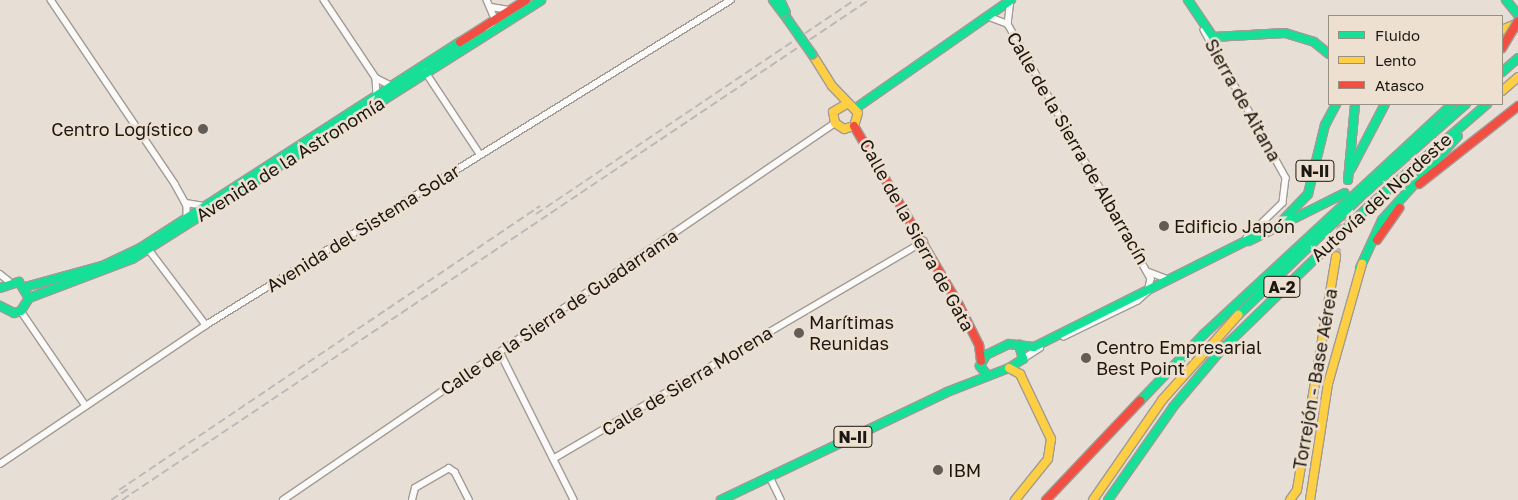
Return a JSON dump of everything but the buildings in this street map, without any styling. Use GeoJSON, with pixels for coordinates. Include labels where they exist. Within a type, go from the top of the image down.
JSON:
{"type":"FeatureCollection","features":[{"type":"Feature","properties":{"kind":"main road","name":"Avenida de la Astronomía"},"geometry":{"type":"LineString","coordinates":[[26,286],[102,266],[140,248],[526,0]]}},
{"type":"Feature","properties":{"kind":"main road","name":"Avenida de la Astronomía"},"geometry":{"type":"LineString","coordinates":[[29,298],[119,266],[150,248],[541,0]]}},
{"type":"Feature","properties":{"kind":"main road"},"geometry":{"type":"LineString","coordinates":[[773,0],[812,54],[832,86],[848,103],[856,108],[858,118],[854,126],[844,128],[835,123],[836,108],[832,86]]}},
{"type":"Feature","properties":{"kind":"main road"},"geometry":{"type":"LineString","coordinates":[[780,0],[788,20]]}},
{"type":"Feature","properties":{"kind":"main road"},"geometry":{"type":"LineString","coordinates":[[856,108],[1011,0]]}},
{"type":"Feature","properties":{"kind":"main road","name":"Sierra de Aitana"},"geometry":{"type":"LineString","coordinates":[[1188,0],[1204,30]]}},
{"type":"Feature","properties":{"kind":"main road"},"geometry":{"type":"LineString","coordinates":[[1506,0],[1516,12]]}},
{"type":"Feature","properties":{"kind":"main road"},"geometry":{"type":"LineString","coordinates":[[1503,30],[1518,22]]}},
{"type":"Feature","properties":{"kind":"main road"},"geometry":{"type":"LineString","coordinates":[[1503,46],[1518,22]]}},
{"type":"Feature","properties":{"kind":"main road"},"geometry":{"type":"LineString","coordinates":[[1204,30],[1224,39],[1285,33],[1314,42],[1328,53]]}},
{"type":"Feature","properties":{"kind":"main road"},"geometry":{"type":"LineString","coordinates":[[1503,71],[1518,58]]}},
{"type":"Feature","properties":{"kind":"main road"},"geometry":{"type":"LineString","coordinates":[[1503,91],[1517,78]]}},
{"type":"Feature","properties":{"kind":"main road"},"geometry":{"type":"LineString","coordinates":[[836,108],[848,103]]}},
{"type":"Feature","properties":{"kind":"main road","name":"N-II"},"geometry":{"type":"LineString","coordinates":[[947,392],[994,352],[1019,345],[1034,346],[1148,292],[1249,241],[1302,204],[1311,184],[1325,126],[1336,105]]}},
{"type":"Feature","properties":{"kind":"main road"},"geometry":{"type":"LineString","coordinates":[[1348,180],[1351,168],[1355,105]]}},
{"type":"Feature","properties":{"kind":"main road"},"geometry":{"type":"LineString","coordinates":[[1351,168],[1384,105]]}},
{"type":"Feature","properties":{"kind":"main road"},"geometry":{"type":"LineString","coordinates":[[1046,500],[1155,381],[1451,105]]}},
{"type":"Feature","properties":{"kind":"main road","name":"Autovía del Nordeste"},"geometry":{"type":"LineString","coordinates":[[1091,500],[1212,341],[1353,203],[1465,105]]}},
{"type":"Feature","properties":{"kind":"main road","name":"Autovía del Nordeste"},"geometry":{"type":"LineString","coordinates":[[1108,500],[1173,407],[1290,278],[1486,105]]}},
{"type":"Feature","properties":{"kind":"main road"},"geometry":{"type":"LineString","coordinates":[[1360,268],[1382,220],[1402,194],[1490,105]]}},
{"type":"Feature","properties":{"kind":"main road"},"geometry":{"type":"LineString","coordinates":[[1360,268],[1387,223],[1421,182],[1518,106]]}},
{"type":"Feature","properties":{"kind":"main road","name":"Calle de la Sierra de Gata"},"geometry":{"type":"LineString","coordinates":[[854,126],[924,241],[979,346],[981,363]]}},
{"type":"Feature","properties":{"kind":"main road"},"geometry":{"type":"LineString","coordinates":[[1249,241],[1334,201],[1405,146]]}},
{"type":"Feature","properties":{"kind":"main road","name":"Torrejón - Base Aérea"},"geometry":{"type":"LineString","coordinates":[[1290,500],[1297,490],[1336,256]]}},
{"type":"Feature","properties":{"kind":"main road","name":"Torrejón - Base Aérea"},"geometry":{"type":"LineString","coordinates":[[1310,500],[1328,384],[1360,268]]}},
{"type":"Feature","properties":{"kind":"main road"},"geometry":{"type":"LineString","coordinates":[[0,287],[9,281],[26,286],[29,298],[21,311],[0,307]]}},
{"type":"Feature","properties":{"kind":"main road"},"geometry":{"type":"LineString","coordinates":[[1019,345],[1037,405]]}},
{"type":"Feature","properties":{"kind":"main road","name":"Calle de la Sierra de Gata"},"geometry":{"type":"LineString","coordinates":[[979,346],[994,352]]}},
{"type":"Feature","properties":{"kind":"main road","name":"N-II"},"geometry":{"type":"LineString","coordinates":[[722,500],[947,392],[1009,368],[1022,360]]}},
{"type":"Feature","properties":{"kind":"main road"},"geometry":{"type":"LineString","coordinates":[[981,363],[988,376]]}},
{"type":"Feature","properties":{"kind":"main road"},"geometry":{"type":"LineString","coordinates":[[1009,368],[1020,374],[1049,427],[1050,450],[1015,500]]}},
{"type":"Feature","properties":{"kind":"main road"},"geometry":{"type":"LineString","coordinates":[[1116,500],[1173,407]]}},
{"type":"Feature","properties":{"kind":"street"},"geometry":{"type":"LineString","coordinates":[[51,0],[175,184],[186,203],[187,217],[185,226]]}},
{"type":"Feature","properties":{"kind":"street"},"geometry":{"type":"LineString","coordinates":[[324,0],[376,78],[400,89]]}},
{"type":"Feature","properties":{"kind":"street"},"geometry":{"type":"LineString","coordinates":[[484,37],[495,19],[487,0]]}},
{"type":"Feature","properties":{"kind":"street","name":"Avenida del Sistema Solar"},"geometry":{"type":"LineString","coordinates":[[0,464],[206,325],[731,0]]}},
{"type":"Feature","properties":{"kind":"street","name":"Calle de la Sierra de Albarracín"},"geometry":{"type":"LineString","coordinates":[[1011,0],[1008,24],[1149,272],[1159,279],[1180,276]]}},
{"type":"Feature","properties":{"kind":"street"},"geometry":{"type":"LineString","coordinates":[[491,7],[509,10]]}},
{"type":"Feature","properties":{"kind":"street","name":"Calle de la Sierra de Albarracín"},"geometry":{"type":"LineString","coordinates":[[987,16],[1008,24]]}},
{"type":"Feature","properties":{"kind":"street","name":"Sierra de Aitana"},"geometry":{"type":"LineString","coordinates":[[1204,30],[1286,178],[1280,208],[1240,245]]}},
{"type":"Feature","properties":{"kind":"street"},"geometry":{"type":"LineString","coordinates":[[427,73],[433,60]]}},
{"type":"Feature","properties":{"kind":"street"},"geometry":{"type":"LineString","coordinates":[[416,70],[427,73],[480,154]]}},
{"type":"Feature","properties":{"kind":"street"},"geometry":{"type":"LineString","coordinates":[[376,78],[377,96]]}},
{"type":"Feature","properties":{"kind":"street","name":"Calle de la Sierra de Guadarrama"},"geometry":{"type":"LineString","coordinates":[[283,500],[835,123]]}},
{"type":"Feature","properties":{"kind":"street"},"geometry":{"type":"LineString","coordinates":[[186,203],[204,206]]}},
{"type":"Feature","properties":{"kind":"street"},"geometry":{"type":"LineString","coordinates":[[150,248],[159,235]]}},
{"type":"Feature","properties":{"kind":"street","name":"Calle de Sierra Morena"},"geometry":{"type":"LineString","coordinates":[[553,459],[924,241]]}},
{"type":"Feature","properties":{"kind":"street"},"geometry":{"type":"LineString","coordinates":[[140,248],[150,248]]}},
{"type":"Feature","properties":{"kind":"street"},"geometry":{"type":"LineString","coordinates":[[150,248],[206,325]]}},
{"type":"Feature","properties":{"kind":"street","name":"Calle de la Sierra de Albarracín"},"geometry":{"type":"LineString","coordinates":[[1148,292],[1149,272]]}},
{"type":"Feature","properties":{"kind":"street"},"geometry":{"type":"LineString","coordinates":[[0,274],[9,281]]}},
{"type":"Feature","properties":{"kind":"street","name":"N-II"},"geometry":{"type":"LineString","coordinates":[[1022,360],[1148,292]]}},
{"type":"Feature","properties":{"kind":"street"},"geometry":{"type":"LineString","coordinates":[[21,311],[86,406]]}},
{"type":"Feature","properties":{"kind":"street"},"geometry":{"type":"LineString","coordinates":[[500,352],[574,500]]}},
{"type":"Feature","properties":{"kind":"street"},"geometry":{"type":"LineString","coordinates":[[412,500],[415,488],[449,468],[456,472],[469,500]]}},
{"type":"Feature","properties":{"kind":"street"},"geometry":{"type":"LineString","coordinates":[[770,477],[781,500]]}},
{"type":"Feature","properties":{"kind":"tunnel"},"geometry":{"type":"LineString","coordinates":[[1336,256],[1343,212]]}},
{"type":"Feature","properties":{"kind":"railway"},"geometry":{"type":"LineString","coordinates":[[536,214],[854,0]]}},
{"type":"Feature","properties":{"kind":"railway"},"geometry":{"type":"LineString","coordinates":[[122,500],[869,0]]}},
{"type":"Feature","properties":{"kind":"railway"},"geometry":{"type":"LineString","coordinates":[[119,490],[540,206]]}},
{"type":"Feature","properties":{"kind":"railway"},"geometry":{"type":"LineString","coordinates":[[111,500],[128,489]]}},
{"type":"Feature","properties":{"kind":"traffic: fast"},"geometry":{"type":"LineString","coordinates":[[29,298],[132,259],[541,0]]}},
{"type":"Feature","properties":{"kind":"traffic: fast"},"geometry":{"type":"LineString","coordinates":[[773,0],[788,20]]}},
{"type":"Feature","properties":{"kind":"traffic: fast"},"geometry":{"type":"LineString","coordinates":[[780,0],[786,13]]}},
{"type":"Feature","properties":{"kind":"traffic: fast"},"geometry":{"type":"LineString","coordinates":[[856,108],[1011,0]]}},
{"type":"Feature","properties":{"kind":"traffic: fast"},"geometry":{"type":"LineString","coordinates":[[1188,0],[1213,37],[1285,33],[1314,42],[1328,53]]}},
{"type":"Feature","properties":{"kind":"traffic: fast"},"geometry":{"type":"LineString","coordinates":[[1506,0],[1518,15]]}},
{"type":"Feature","properties":{"kind":"traffic: fast"},"geometry":{"type":"LineString","coordinates":[[788,20],[812,54]]}},
{"type":"Feature","properties":{"kind":"traffic: fast"},"geometry":{"type":"LineString","coordinates":[[25,287],[102,266],[140,248],[460,42]]}},
{"type":"Feature","properties":{"kind":"traffic: fast"},"geometry":{"type":"LineString","coordinates":[[1503,71],[1518,58]]}},
{"type":"Feature","properties":{"kind":"traffic: fast"},"geometry":{"type":"LineString","coordinates":[[1283,220],[1308,194],[1325,125],[1335,105]]}},
{"type":"Feature","properties":{"kind":"traffic: fast"},"geometry":{"type":"LineString","coordinates":[[1348,180],[1355,105]]}},
{"type":"Feature","properties":{"kind":"traffic: fast"},"geometry":{"type":"LineString","coordinates":[[1351,169],[1384,105]]}},
{"type":"Feature","properties":{"kind":"traffic: fast"},"geometry":{"type":"LineString","coordinates":[[1140,401],[1204,334],[1451,105]]}},
{"type":"Feature","properties":{"kind":"traffic: fast"},"geometry":{"type":"LineString","coordinates":[[1238,315],[1360,197],[1465,105]]}},
{"type":"Feature","properties":{"kind":"traffic: fast"},"geometry":{"type":"LineString","coordinates":[[1108,500],[1173,407],[1222,349],[1369,206],[1486,105]]}},
{"type":"Feature","properties":{"kind":"traffic: fast"},"geometry":{"type":"LineString","coordinates":[[1360,268],[1382,220],[1458,136]]}},
{"type":"Feature","properties":{"kind":"traffic: fast"},"geometry":{"type":"LineString","coordinates":[[1249,241],[1345,193]]}},
{"type":"Feature","properties":{"kind":"traffic: fast"},"geometry":{"type":"LineString","coordinates":[[988,376],[980,366],[986,355],[1009,344],[1034,347],[1254,237]]}},
{"type":"Feature","properties":{"kind":"traffic: fast"},"geometry":{"type":"LineString","coordinates":[[0,288],[19,282],[29,298],[21,311],[14,313],[0,306]]}},
{"type":"Feature","properties":{"kind":"traffic: fast"},"geometry":{"type":"LineString","coordinates":[[721,500],[947,392],[1009,368],[1023,359],[1019,345]]}},
{"type":"Feature","properties":{"kind":"traffic: slow"},"geometry":{"type":"LineString","coordinates":[[1503,30],[1518,23]]}},
{"type":"Feature","properties":{"kind":"traffic: slow"},"geometry":{"type":"LineString","coordinates":[[812,54],[832,86],[858,113],[854,126],[844,129],[835,123],[833,112],[848,103]]}},
{"type":"Feature","properties":{"kind":"traffic: slow"},"geometry":{"type":"LineString","coordinates":[[1503,90],[1518,77]]}},
{"type":"Feature","properties":{"kind":"traffic: slow"},"geometry":{"type":"LineString","coordinates":[[1290,500],[1297,490],[1336,256]]}},
{"type":"Feature","properties":{"kind":"traffic: slow"},"geometry":{"type":"LineString","coordinates":[[1310,500],[1328,384],[1362,264]]}},
{"type":"Feature","properties":{"kind":"traffic: slow"},"geometry":{"type":"LineString","coordinates":[[1093,500],[1163,399],[1238,315]]}},
{"type":"Feature","properties":{"kind":"traffic: slow"},"geometry":{"type":"LineString","coordinates":[[1009,368],[1020,374],[1051,439],[1048,459],[1015,500]]}},
{"type":"Feature","properties":{"kind":"traffic: jam"},"geometry":{"type":"LineString","coordinates":[[460,42],[526,0]]}},
{"type":"Feature","properties":{"kind":"traffic: jam"},"geometry":{"type":"LineString","coordinates":[[1503,46],[1518,21]]}},
{"type":"Feature","properties":{"kind":"traffic: jam"},"geometry":{"type":"LineString","coordinates":[[1419,184],[1518,106]]}},
{"type":"Feature","properties":{"kind":"traffic: jam"},"geometry":{"type":"LineString","coordinates":[[854,126],[959,305],[979,345],[981,361]]}},
{"type":"Feature","properties":{"kind":"traffic: jam"},"geometry":{"type":"LineString","coordinates":[[1377,240],[1399,208]]}},
{"type":"Feature","properties":{"kind":"traffic: jam"},"geometry":{"type":"LineString","coordinates":[[1046,500],[1140,401]]}},
{"type":"Feature","properties":{"kind":"place","name":"Centro Logístico"},"geometry":{"type":"Point","coordinates":[203,129]}},
{"type":"Feature","properties":{"kind":"place","name":"Edificio Japón"},"geometry":{"type":"Point","coordinates":[1164,226]}},
{"type":"Feature","properties":{"kind":"place","name":"Marítimas Reunidas"},"geometry":{"type":"Point","coordinates":[799,333]}},
{"type":"Feature","properties":{"kind":"place","name":"Centro Empresarial Best Point"},"geometry":{"type":"Point","coordinates":[1086,358]}},
{"type":"Feature","properties":{"kind":"place","name":"IBM"},"geometry":{"type":"Point","coordinates":[938,470]}}]}
